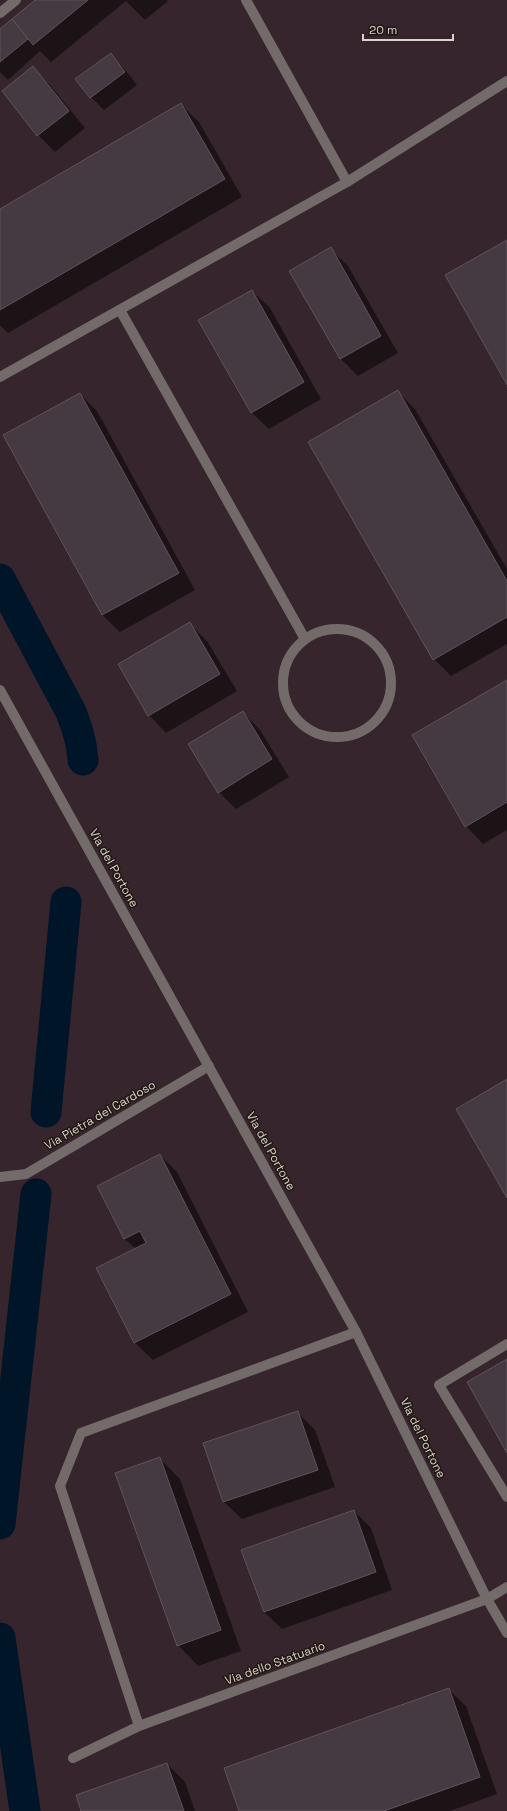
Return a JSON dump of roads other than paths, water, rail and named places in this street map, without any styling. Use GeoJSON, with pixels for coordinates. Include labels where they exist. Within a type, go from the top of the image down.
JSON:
{"type":"FeatureCollection","features":[{"type":"Feature","properties":{"kind":"street"},"geometry":{"type":"LineString","coordinates":[[0,13],[16,0]]}},
{"type":"Feature","properties":{"kind":"street"},"geometry":{"type":"LineString","coordinates":[[246,0],[347,182]]}},
{"type":"Feature","properties":{"kind":"street"},"geometry":{"type":"LineString","coordinates":[[0,377],[347,182],[507,81]]}},
{"type":"Feature","properties":{"kind":"street"},"geometry":{"type":"LineString","coordinates":[[120,310],[305,638]]}},
{"type":"Feature","properties":{"kind":"street"},"geometry":{"type":"LineString","coordinates":[[339,628],[357,631],[373,640],[384,654],[391,671],[392,689],[387,706],[376,721],[361,732],[344,737],[326,737],[309,730],[296,718],[286,703],[282,685],[285,667],[293,651],[305,638],[321,630],[339,628]]}},
{"type":"Feature","properties":{"kind":"street","name":"Via del Portone"},"geometry":{"type":"LineString","coordinates":[[0,690],[210,1066],[356,1332],[488,1599],[507,1633]]}},
{"type":"Feature","properties":{"kind":"street","name":"Via Pietra del Cardoso"},"geometry":{"type":"LineString","coordinates":[[0,1177],[26,1174],[210,1066]]}},
{"type":"Feature","properties":{"kind":"street"},"geometry":{"type":"LineString","coordinates":[[139,1726],[60,1486],[81,1433],[356,1332]]}},
{"type":"Feature","properties":{"kind":"street"},"geometry":{"type":"LineString","coordinates":[[507,1344],[439,1385],[507,1497]]}},
{"type":"Feature","properties":{"kind":"street","name":"Via dello Statuario"},"geometry":{"type":"LineString","coordinates":[[73,1758],[139,1726],[488,1599],[507,1586]]}},
{"type":"Feature","properties":{"kind":"waterway"},"geometry":{"type":"LineString","coordinates":[[0,579],[71,712],[77,729],[83,760]]}},
{"type":"Feature","properties":{"kind":"waterway"},"geometry":{"type":"LineString","coordinates":[[46,1112],[66,902]]}},
{"type":"Feature","properties":{"kind":"waterway"},"geometry":{"type":"LineString","coordinates":[[0,1524],[36,1194]]}},
{"type":"Feature","properties":{"kind":"waterway"},"geometry":{"type":"LineString","coordinates":[[0,1638],[25,1811]]}}]}
